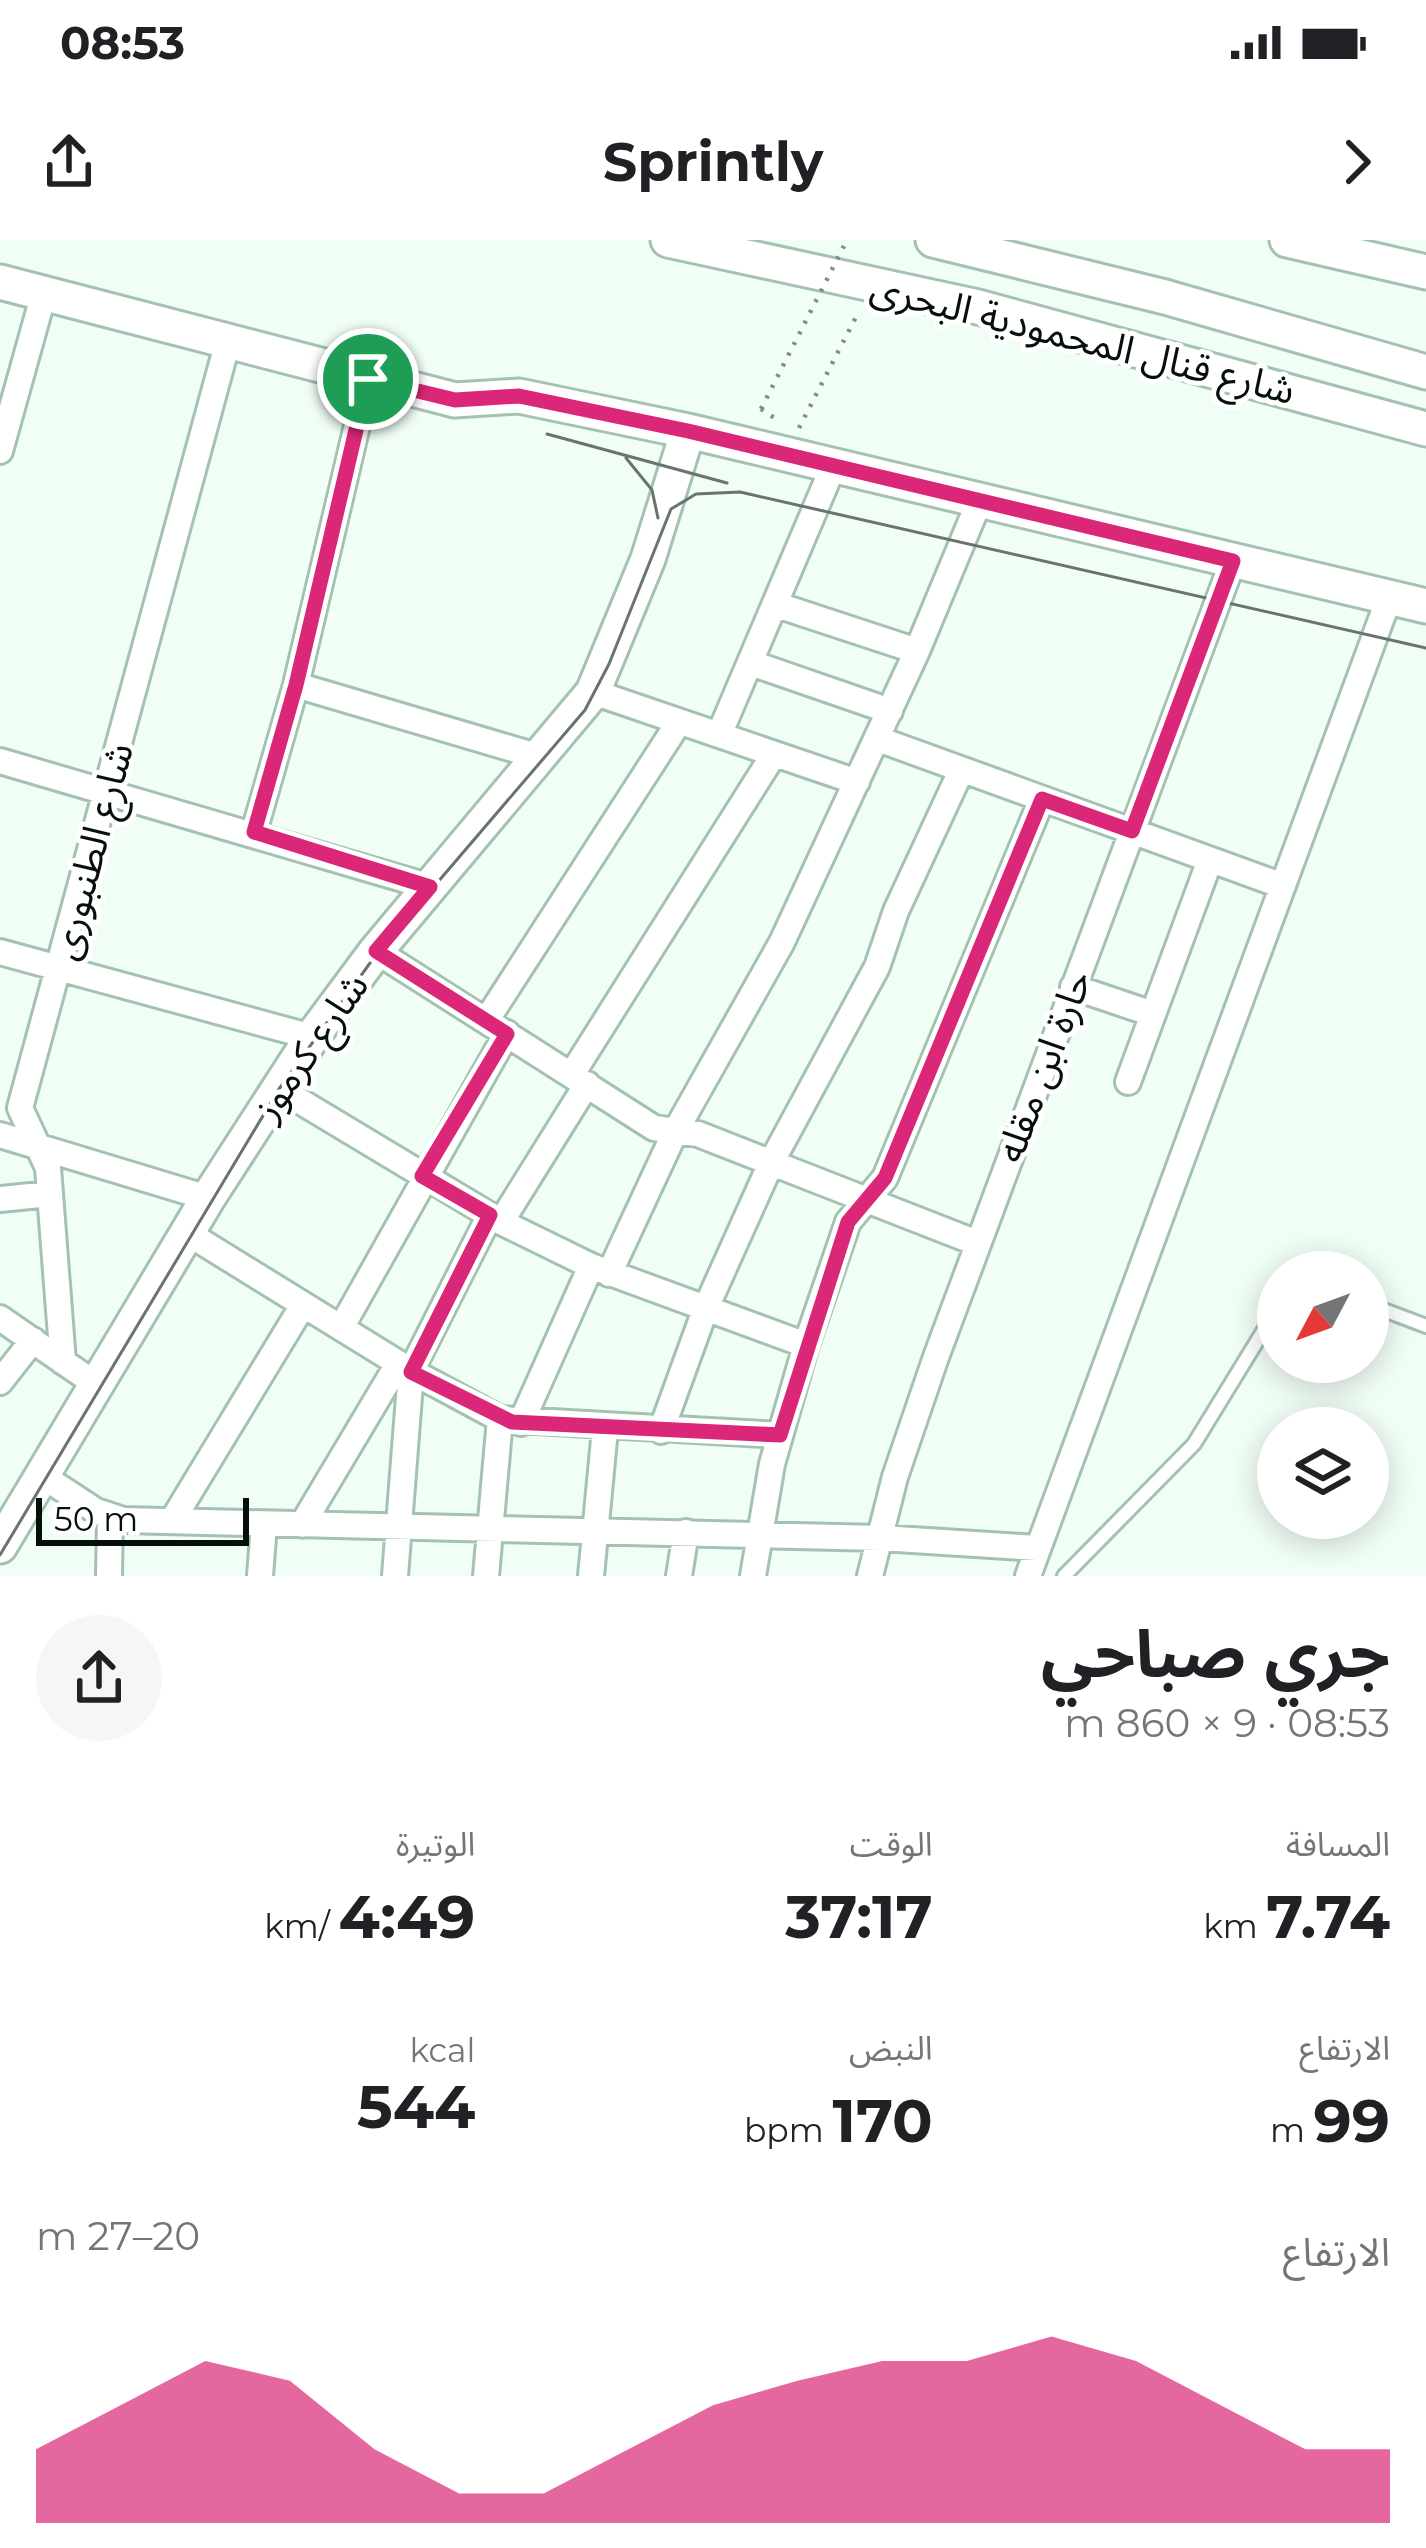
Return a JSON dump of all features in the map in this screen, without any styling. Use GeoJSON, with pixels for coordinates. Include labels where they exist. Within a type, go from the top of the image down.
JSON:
{"type":"FeatureCollection","features":[{"type":"Feature","properties":{"kind":"main road","name":"شارع قنال المحمودية البحرى"},"geometry":{"type":"LineString","coordinates":[[668,240],[1104,339],[1426,429]]}},
{"type":"Feature","properties":{"kind":"main road","name":"شارع قنال المحمودية البحرى"},"geometry":{"type":"LineString","coordinates":[[933,240],[1165,297],[1426,372]]}},
{"type":"Feature","properties":{"kind":"main road"},"geometry":{"type":"LineString","coordinates":[[1287,240],[1426,272]]}},
{"type":"Feature","properties":{"kind":"main road"},"geometry":{"type":"LineString","coordinates":[[0,282],[455,400],[519,396],[688,431],[1426,606]]}},
{"type":"Feature","properties":{"kind":"main road","name":"شارع كرموز"},"geometry":{"type":"LineString","coordinates":[[0,1546],[94,1383],[312,1037],[376,951],[593,692],[648,560],[688,431]]}},
{"type":"Feature","properties":{"kind":"street"},"geometry":{"type":"LineString","coordinates":[[0,451],[44,293]]}},
{"type":"Feature","properties":{"kind":"street","name":"شارع الطنبورى"},"geometry":{"type":"LineString","coordinates":[[63,1362],[50,1194],[39,1145],[20,1108],[228,341]]}},
{"type":"Feature","properties":{"kind":"street"},"geometry":{"type":"LineString","coordinates":[[254,832],[296,685],[368,379]]}},
{"type":"Feature","properties":{"kind":"street"},"geometry":{"type":"LineString","coordinates":[[718,735],[833,467]]}},
{"type":"Feature","properties":{"kind":"street"},"geometry":{"type":"LineString","coordinates":[[486,1576],[510,1421],[600,1270],[782,942],[878,739],[979,502]]}},
{"type":"Feature","properties":{"kind":"street","name":"حارة ابن مقله"},"geometry":{"type":"LineString","coordinates":[[870,1576],[895,1477],[977,1243],[1233,561]]}},
{"type":"Feature","properties":{"kind":"street"},"geometry":{"type":"LineString","coordinates":[[1028,1576],[1389,598]]}},
{"type":"Feature","properties":{"kind":"street"},"geometry":{"type":"LineString","coordinates":[[777,604],[917,651]]}},
{"type":"Feature","properties":{"kind":"street"},"geometry":{"type":"LineString","coordinates":[[751,663],[890,711]]}},
{"type":"Feature","properties":{"kind":"street"},"geometry":{"type":"LineString","coordinates":[[296,685],[541,757]]}},
{"type":"Feature","properties":{"kind":"street"},"geometry":{"type":"LineString","coordinates":[[593,692],[857,782]]}},
{"type":"Feature","properties":{"kind":"street"},"geometry":{"type":"LineString","coordinates":[[341,1328],[496,1027],[679,722]]}},
{"type":"Feature","properties":{"kind":"street"},"geometry":{"type":"LineString","coordinates":[[878,739],[1283,886]]}},
{"type":"Feature","properties":{"kind":"street"},"geometry":{"type":"LineString","coordinates":[[302,1525],[404,1368],[774,754]]}},
{"type":"Feature","properties":{"kind":"street"},"geometry":{"type":"LineString","coordinates":[[0,761],[430,887]]}},
{"type":"Feature","properties":{"kind":"street"},"geometry":{"type":"LineString","coordinates":[[661,1431],[705,1310],[772,1161],[877,967],[896,911],[961,771]]}},
{"type":"Feature","properties":{"kind":"street"},"geometry":{"type":"LineString","coordinates":[[753,1576],[780,1435],[848,1222],[885,1178],[1042,799]]}},
{"type":"Feature","properties":{"kind":"street"},"geometry":{"type":"LineString","coordinates":[[1128,1082],[1210,860]]}},
{"type":"Feature","properties":{"kind":"street"},"geometry":{"type":"LineString","coordinates":[[376,951],[654,1128],[698,1134],[977,1243]]}},
{"type":"Feature","properties":{"kind":"street"},"geometry":{"type":"LineString","coordinates":[[0,952],[312,1037]]}},
{"type":"Feature","properties":{"kind":"street"},"geometry":{"type":"LineString","coordinates":[[1073,987],[1153,1014]]}},
{"type":"Feature","properties":{"kind":"street"},"geometry":{"type":"LineString","coordinates":[[278,1088],[495,1219],[600,1270],[806,1345]]}},
{"type":"Feature","properties":{"kind":"street"},"geometry":{"type":"LineString","coordinates":[[0,1135],[208,1198]]}},
{"type":"Feature","properties":{"kind":"street"},"geometry":{"type":"LineString","coordinates":[[0,1199],[50,1194]]}},
{"type":"Feature","properties":{"kind":"street"},"geometry":{"type":"LineString","coordinates":[[189,1234],[404,1368],[510,1421],[780,1435]]}},
{"type":"Feature","properties":{"kind":"street"},"geometry":{"type":"LineString","coordinates":[[172,1521],[303,1305]]}},
{"type":"Feature","properties":{"kind":"street"},"geometry":{"type":"LineString","coordinates":[[0,1318],[94,1383]]}},
{"type":"Feature","properties":{"kind":"street"},"geometry":{"type":"LineString","coordinates":[[0,1382],[32,1340]]}},
{"type":"Feature","properties":{"kind":"street"},"geometry":{"type":"LineString","coordinates":[[395,1576],[404,1368]]}},
{"type":"Feature","properties":{"kind":"street"},"geometry":{"type":"LineString","coordinates":[[591,1576],[605,1429]]}},
{"type":"Feature","properties":{"kind":"street"},"geometry":{"type":"LineString","coordinates":[[41,1475],[110,1518],[761,1534],[1037,1548]]}},
{"type":"Feature","properties":{"kind":"street"},"geometry":{"type":"LineString","coordinates":[[109,1576],[110,1518]]}},
{"type":"Feature","properties":{"kind":"street"},"geometry":{"type":"LineString","coordinates":[[260,1576],[264,1524]]}},
{"type":"Feature","properties":{"kind":"street"},"geometry":{"type":"LineString","coordinates":[[679,1576],[686,1532]]}},
{"type":"Feature","properties":{"kind":"lane"},"geometry":{"type":"LineString","coordinates":[[1389,1312],[1426,1326]]}},
{"type":"Feature","properties":{"kind":"lane"},"geometry":{"type":"LineString","coordinates":[[1064,1576],[1194,1444],[1257,1340]]}},
{"type":"Feature","properties":{"kind":"path"},"geometry":{"type":"LineString","coordinates":[[761,409],[848,240]]}},
{"type":"Feature","properties":{"kind":"path"},"geometry":{"type":"LineString","coordinates":[[788,456],[873,283]]}},
{"type":"Feature","properties":{"kind":"tram line"},"geometry":{"type":"LineString","coordinates":[[547,434],[727,483]]}},
{"type":"Feature","properties":{"kind":"tram line"},"geometry":{"type":"LineString","coordinates":[[626,458],[652,490],[658,518]]}},
{"type":"Feature","properties":{"kind":"tram line"},"geometry":{"type":"LineString","coordinates":[[0,1555],[279,1089],[378,952],[585,710],[609,664],[671,509],[696,494],[740,492],[1426,648]]}},
{"type":"Feature","properties":{"kind":"route"},"geometry":{"type":"LineString","coordinates":[[368,379],[455,400],[519,396],[688,431],[1233,561],[1132,831],[1042,799],[885,1178],[878,1192],[848,1222],[780,1435],[512,1422],[411,1372],[490,1215],[422,1176],[507,1034],[376,951],[430,887],[254,832],[296,685],[368,379]]}}]}
